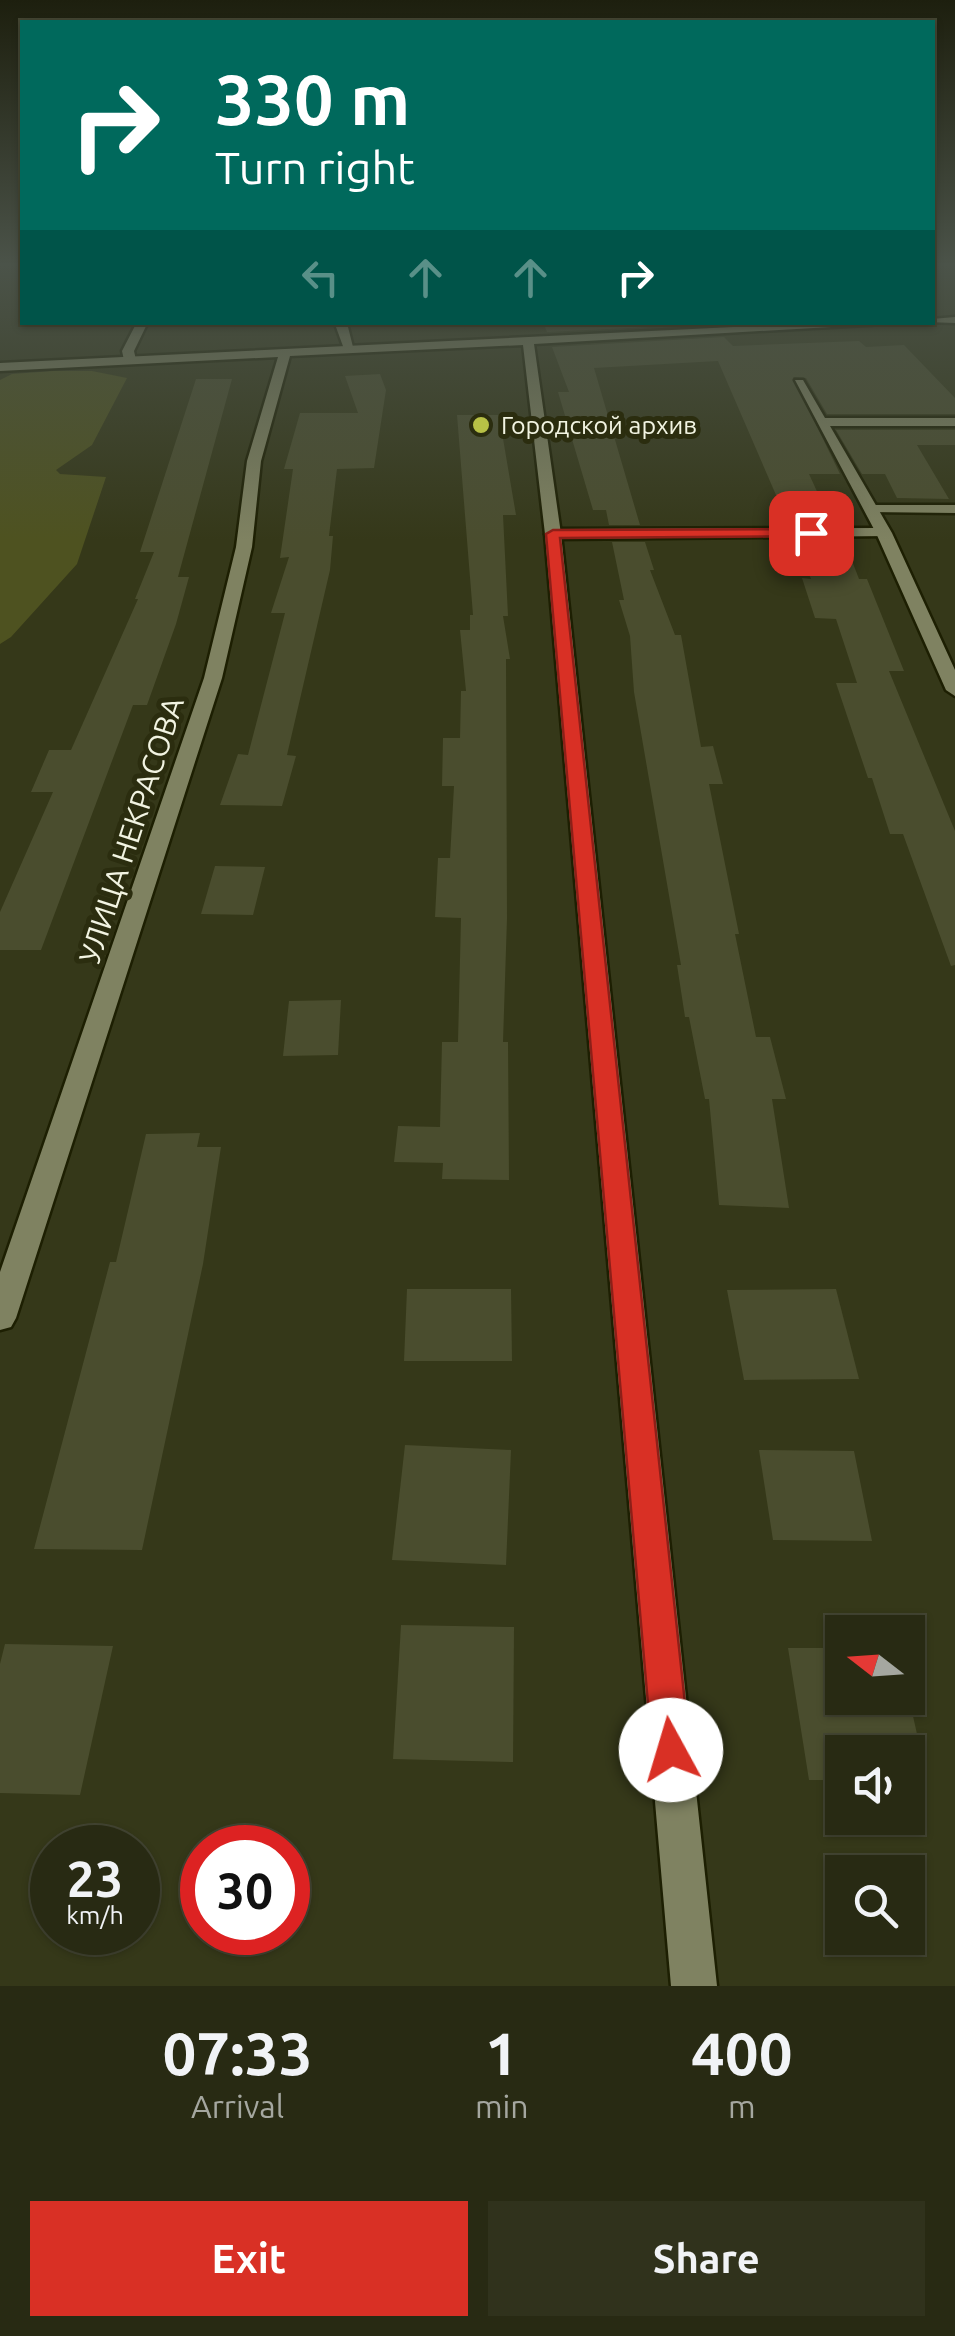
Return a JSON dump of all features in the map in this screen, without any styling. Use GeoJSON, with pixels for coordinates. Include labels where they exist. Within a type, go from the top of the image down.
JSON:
{"type":"FeatureCollection","features":[{"type":"Feature","properties":{"kind":"street"},"geometry":{"type":"LineString","coordinates":[[129,355],[130,360]]}},
{"type":"Feature","properties":{"kind":"street"},"geometry":{"type":"LineString","coordinates":[[0,367],[234,355]]}},
{"type":"Feature","properties":{"kind":"street","name":"УЛИЦА НЕКРАСОВА"},"geometry":{"type":"LineString","coordinates":[[0,1318],[213,678],[244,547],[254,462],[285,355]]}},
{"type":"Feature","properties":{"kind":"street"},"geometry":{"type":"LineString","coordinates":[[530,355],[553,534],[694,1986]]}},
{"type":"Feature","properties":{"kind":"street"},"geometry":{"type":"LineString","coordinates":[[799,382],[884,532],[955,690]]}},
{"type":"Feature","properties":{"kind":"street"},"geometry":{"type":"LineString","coordinates":[[823,422],[955,422]]}},
{"type":"Feature","properties":{"kind":"street"},"geometry":{"type":"LineString","coordinates":[[872,509],[955,510]]}},
{"type":"Feature","properties":{"kind":"street"},"geometry":{"type":"LineString","coordinates":[[553,534],[884,532]]}},
{"type":"Feature","properties":{"kind":"green space"},"geometry":{"type":"Polygon","coordinates":[[[92,371],[127,378],[92,445],[56,470],[60,474],[106,477],[77,564],[11,637],[0,644],[0,380],[12,374],[92,371]]]}},
{"type":"Feature","properties":{"kind":"building"},"geometry":{"type":"Polygon","coordinates":[[[555,355],[913,355],[955,398],[955,414],[827,414],[806,378],[793,377],[840,474],[809,474],[832,524],[789,525],[718,361],[594,368],[640,525],[609,525],[606,510],[593,510],[558,392],[569,392],[555,355]]]}},
{"type":"Feature","properties":{"kind":"building"},"geometry":{"type":"Polygon","coordinates":[[[380,374],[386,390],[374,468],[337,469],[329,536],[333,536],[330,570],[287,755],[296,756],[282,806],[220,805],[238,754],[248,755],[285,613],[271,613],[289,557],[280,558],[293,469],[284,469],[300,413],[358,413],[345,376],[380,374]]]}},
{"type":"Feature","properties":{"kind":"building"},"geometry":{"type":"Polygon","coordinates":[[[196,379],[232,379],[178,577],[189,577],[176,624],[147,705],[133,705],[41,950],[0,950],[0,912],[53,792],[31,792],[49,750],[71,750],[138,599],[154,552],[140,552],[196,379]]]}},
{"type":"Feature","properties":{"kind":"building"},"geometry":{"type":"Polygon","coordinates":[[[457,415],[499,415],[516,515],[503,515],[508,616],[503,616],[510,659],[506,659],[507,918],[503,1042],[508,1042],[509,1180],[442,1179],[443,1163],[394,1162],[398,1126],[440,1127],[442,1042],[458,1042],[461,918],[435,917],[438,858],[450,858],[454,786],[442,786],[443,738],[460,738],[461,691],[466,691],[460,630],[470,630],[473,615],[457,415]]]}},
{"type":"Feature","properties":{"kind":"building"},"geometry":{"type":"Polygon","coordinates":[[[836,430],[955,430],[955,445],[917,445],[949,499],[897,498],[885,474],[862,474],[836,430]]]}},
{"type":"Feature","properties":{"kind":"building"},"geometry":{"type":"Polygon","coordinates":[[[844,540],[859,579],[867,579],[904,671],[889,671],[955,831],[955,965],[951,966],[903,834],[890,834],[872,778],[868,778],[836,683],[857,683],[836,619],[815,618],[802,578],[811,579],[795,541],[844,540]]]}},
{"type":"Feature","properties":{"kind":"building"},"geometry":{"type":"Polygon","coordinates":[[[612,542],[645,542],[654,570],[650,570],[675,635],[681,635],[701,747],[713,746],[723,784],[709,784],[756,1037],[770,1037],[786,1099],[772,1099],[789,1208],[719,1205],[709,1099],[705,1099],[689,1017],[685,1017],[677,965],[681,965],[612,542]]]}},
{"type":"Feature","properties":{"kind":"building"},"geometry":{"type":"Polygon","coordinates":[[[215,866],[265,867],[253,915],[201,914],[215,866]]]}},
{"type":"Feature","properties":{"kind":"building"},"geometry":{"type":"Polygon","coordinates":[[[341,1000],[338,1055],[283,1056],[289,1001],[341,1000]]]}},
{"type":"Feature","properties":{"kind":"building"},"geometry":{"type":"Polygon","coordinates":[[[200,1133],[197,1147],[221,1147],[203,1264],[142,1550],[34,1549],[110,1262],[116,1262],[146,1134],[200,1133]]]}},
{"type":"Feature","properties":{"kind":"building"},"geometry":{"type":"Polygon","coordinates":[[[407,1289],[511,1289],[512,1361],[404,1361],[407,1289]]]}},
{"type":"Feature","properties":{"kind":"building"},"geometry":{"type":"Polygon","coordinates":[[[836,1289],[859,1379],[744,1380],[727,1290],[836,1289]]]}},
{"type":"Feature","properties":{"kind":"building"},"geometry":{"type":"Polygon","coordinates":[[[405,1445],[511,1450],[506,1565],[392,1560],[405,1445]]]}},
{"type":"Feature","properties":{"kind":"building"},"geometry":{"type":"Polygon","coordinates":[[[759,1450],[854,1451],[872,1541],[773,1540],[759,1450]]]}},
{"type":"Feature","properties":{"kind":"building"},"geometry":{"type":"Polygon","coordinates":[[[401,1625],[514,1627],[513,1762],[393,1759],[401,1625]]]}},
{"type":"Feature","properties":{"kind":"building"},"geometry":{"type":"Polygon","coordinates":[[[5,1644],[113,1646],[80,1795],[0,1793],[0,1664],[5,1644]]]}},
{"type":"Feature","properties":{"kind":"building"},"geometry":{"type":"Polygon","coordinates":[[[788,1648],[825,1648],[825,1715],[913,1715],[917,1735],[825,1735],[825,1780],[809,1780],[788,1648]]]}},
{"type":"Feature","properties":{"kind":"place","name":"Городской архив"},"geometry":{"type":"Point","coordinates":[481,425]}},
{"type":"Feature","properties":{"kind":"route"},"geometry":{"type":"LineString","coordinates":[[671,1750],[553,534],[811,533]]}}]}
